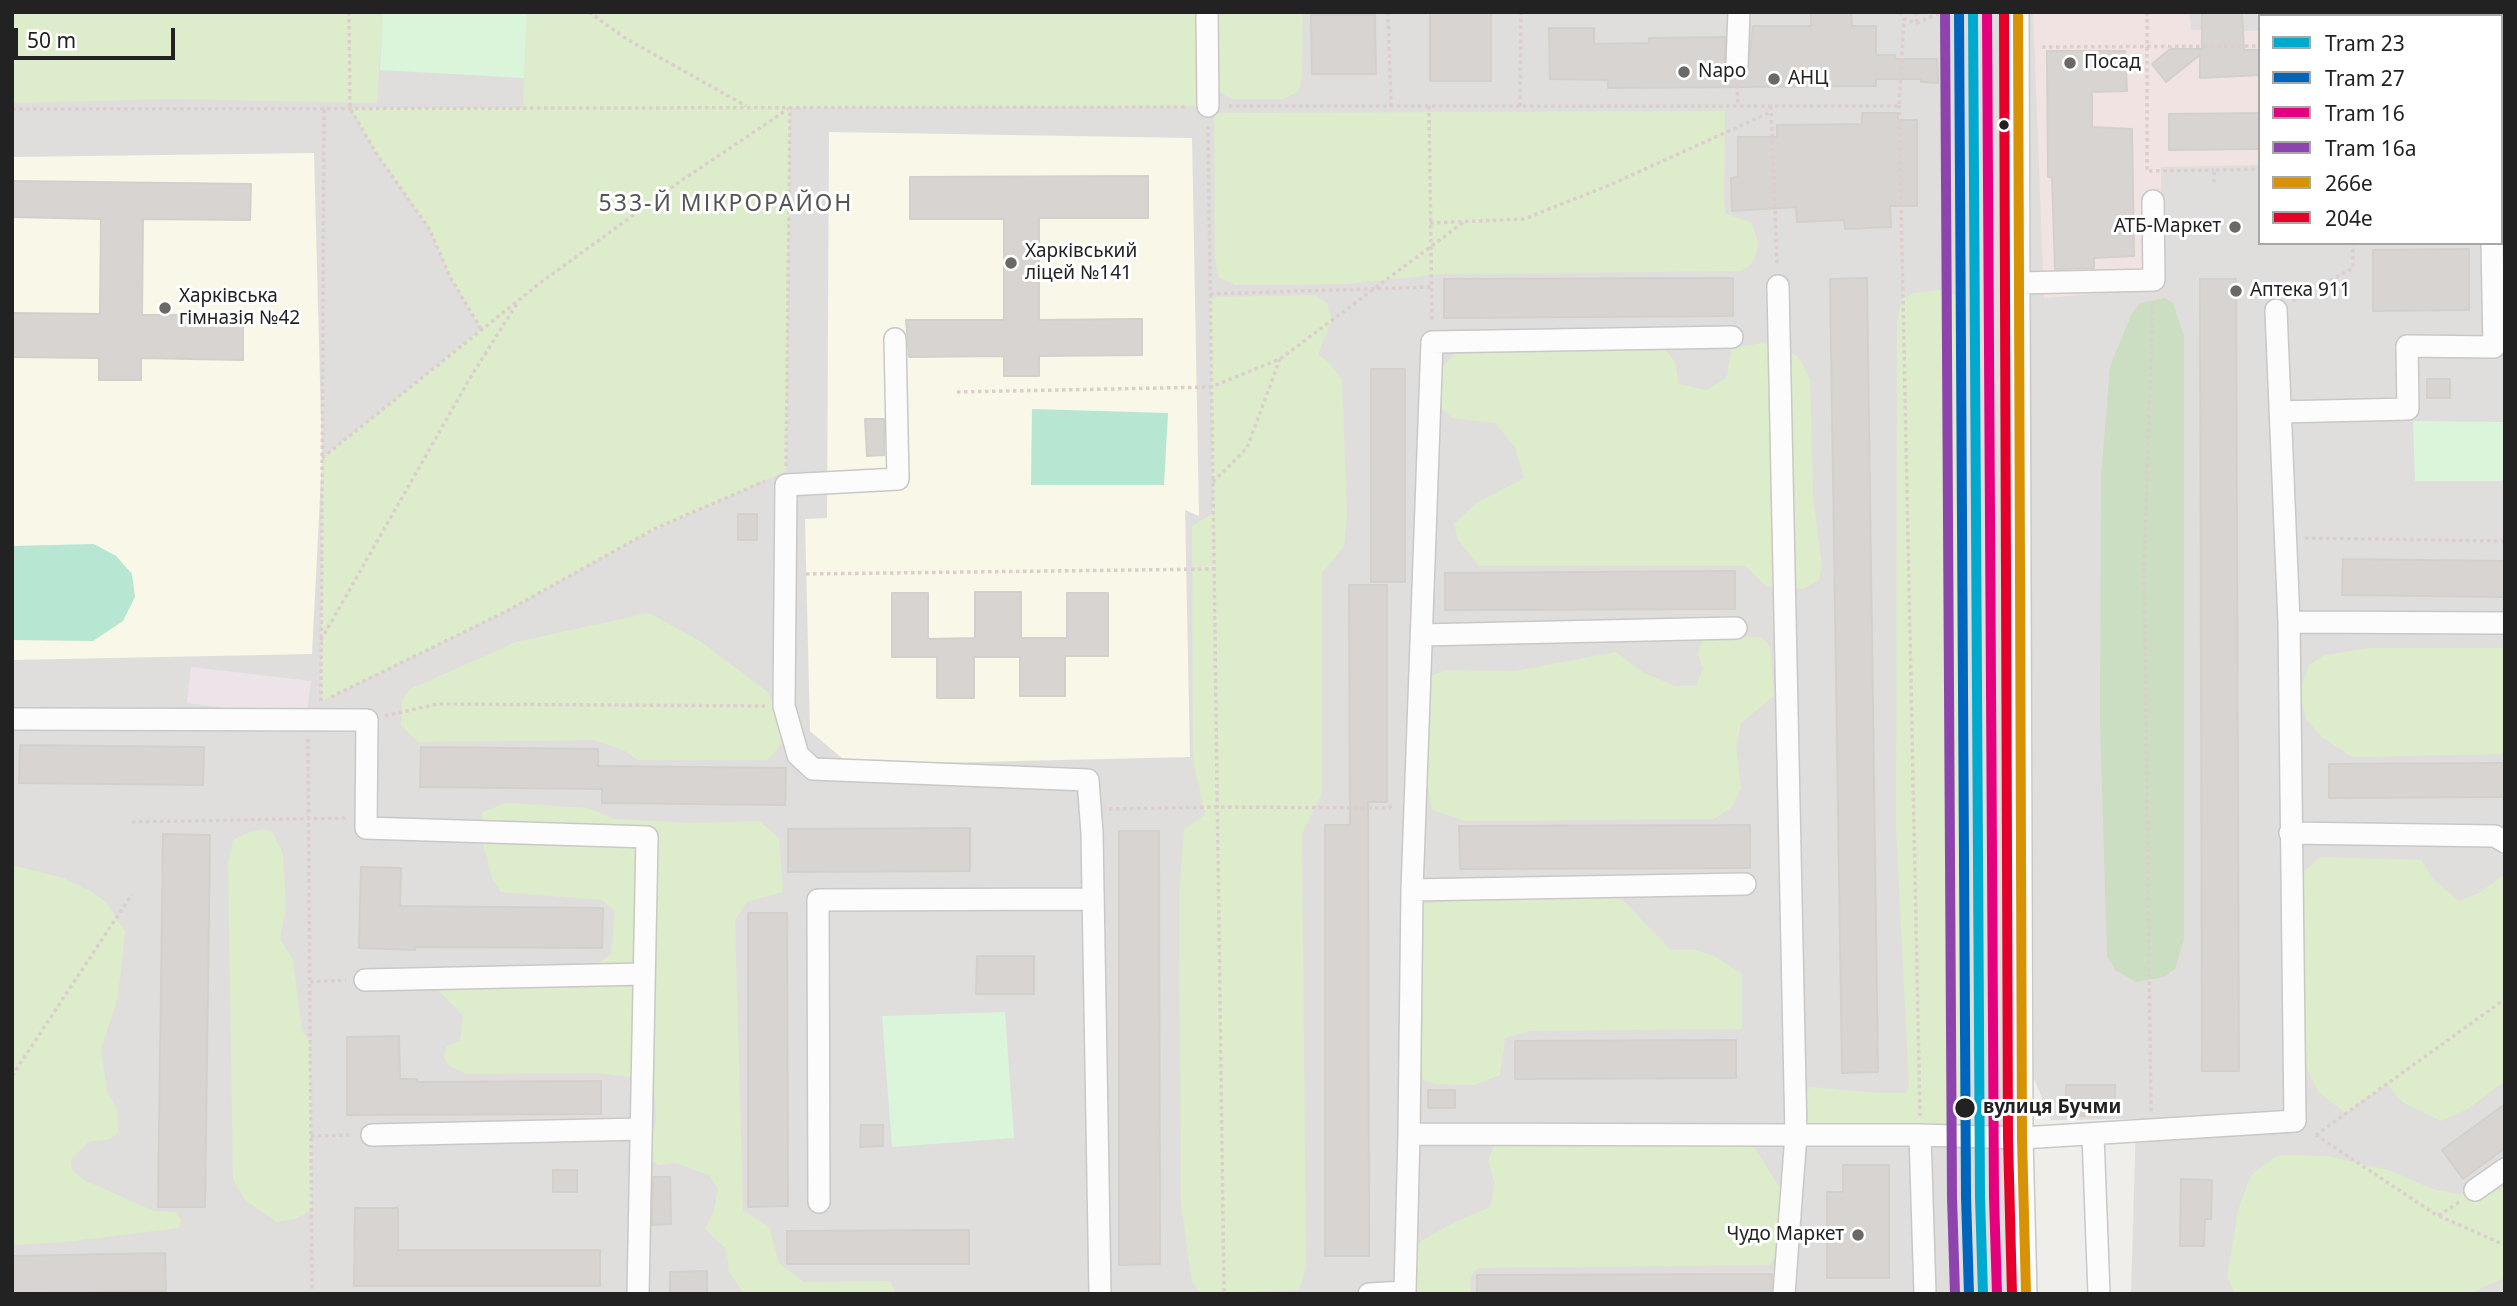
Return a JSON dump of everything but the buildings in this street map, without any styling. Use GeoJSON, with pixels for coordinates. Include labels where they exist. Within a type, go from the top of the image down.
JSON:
{"type":"FeatureCollection","features":[{"type":"Feature","properties":{"kind":"street"},"geometry":{"type":"LineString","coordinates":[[1207,12],[1208,106]]}},
{"type":"Feature","properties":{"kind":"street"},"geometry":{"type":"LineString","coordinates":[[1737,65],[1739,12]]}},
{"type":"Feature","properties":{"kind":"street"},"geometry":{"type":"LineString","coordinates":[[2018,12],[2022,1138],[2026,1294]]}},
{"type":"Feature","properties":{"kind":"street"},"geometry":{"type":"LineString","coordinates":[[2019,283],[2154,280],[2153,201]]}},
{"type":"Feature","properties":{"kind":"street"},"geometry":{"type":"LineString","coordinates":[[2280,412],[2408,409],[2407,346],[2494,347],[2492,245]]}},
{"type":"Feature","properties":{"kind":"street"},"geometry":{"type":"LineString","coordinates":[[1778,286],[1796,1135],[1784,1294]]}},
{"type":"Feature","properties":{"kind":"street"},"geometry":{"type":"LineString","coordinates":[[1409,1134],[1920,1135],[2022,1138],[2295,1121],[2289,622],[2276,310]]}},
{"type":"Feature","properties":{"kind":"street"},"geometry":{"type":"LineString","coordinates":[[1369,1294],[1405,1292],[1412,890],[1432,342],[1732,337]]}},
{"type":"Feature","properties":{"kind":"street"},"geometry":{"type":"LineString","coordinates":[[895,339],[898,479],[786,478],[784,706],[798,755],[813,769],[1088,780],[1094,899],[1100,1294]]}},
{"type":"Feature","properties":{"kind":"street"},"geometry":{"type":"LineString","coordinates":[[2289,622],[2505,623]]}},
{"type":"Feature","properties":{"kind":"street"},"geometry":{"type":"LineString","coordinates":[[1421,635],[1736,628]]}},
{"type":"Feature","properties":{"kind":"street"},"geometry":{"type":"LineString","coordinates":[[12,719],[316,714],[366,720],[366,828],[647,837],[638,1294]]}},
{"type":"Feature","properties":{"kind":"street"},"geometry":{"type":"LineString","coordinates":[[2290,833],[2496,836],[2505,842]]}},
{"type":"Feature","properties":{"kind":"street"},"geometry":{"type":"LineString","coordinates":[[1412,890],[1745,884]]}},
{"type":"Feature","properties":{"kind":"street"},"geometry":{"type":"LineString","coordinates":[[818,1202],[818,900],[1094,899]]}},
{"type":"Feature","properties":{"kind":"street"},"geometry":{"type":"LineString","coordinates":[[365,980],[644,975]]}},
{"type":"Feature","properties":{"kind":"street"},"geometry":{"type":"LineString","coordinates":[[372,1135],[641,1129]]}},
{"type":"Feature","properties":{"kind":"street"},"geometry":{"type":"LineString","coordinates":[[1920,1135],[1924,1294]]}},
{"type":"Feature","properties":{"kind":"street"},"geometry":{"type":"LineString","coordinates":[[2093,1135],[2099,1294]]}},
{"type":"Feature","properties":{"kind":"street"},"geometry":{"type":"LineString","coordinates":[[2475,1191],[2505,1169]]}},
{"type":"Feature","properties":{"kind":"path"},"geometry":{"type":"LineString","coordinates":[[349,12],[350,108],[376,153],[430,230],[450,277],[481,329]]}},
{"type":"Feature","properties":{"kind":"path"},"geometry":{"type":"LineString","coordinates":[[589,12],[625,38],[749,108]]}},
{"type":"Feature","properties":{"kind":"path"},"geometry":{"type":"LineString","coordinates":[[1388,12],[1391,106]]}},
{"type":"Feature","properties":{"kind":"path"},"geometry":{"type":"LineString","coordinates":[[1520,106],[1521,12]]}},
{"type":"Feature","properties":{"kind":"path"},"geometry":{"type":"LineString","coordinates":[[1900,12],[1904,19],[1899,103],[1920,1135]]}},
{"type":"Feature","properties":{"kind":"path"},"geometry":{"type":"LineString","coordinates":[[1916,12],[1917,23]]}},
{"type":"Feature","properties":{"kind":"path"},"geometry":{"type":"LineString","coordinates":[[1904,19],[1917,23],[1942,12]]}},
{"type":"Feature","properties":{"kind":"path"},"geometry":{"type":"LineString","coordinates":[[1987,12],[1991,49],[2000,48]]}},
{"type":"Feature","properties":{"kind":"path"},"geometry":{"type":"LineString","coordinates":[[2147,12],[2147,171],[2258,169]]}},
{"type":"Feature","properties":{"kind":"path"},"geometry":{"type":"LineString","coordinates":[[2042,47],[2258,46]]}},
{"type":"Feature","properties":{"kind":"path"},"geometry":{"type":"LineString","coordinates":[[12,109],[1899,106],[1899,103]]}},
{"type":"Feature","properties":{"kind":"path"},"geometry":{"type":"LineString","coordinates":[[1208,106],[1224,1294]]}},
{"type":"Feature","properties":{"kind":"path"},"geometry":{"type":"LineString","coordinates":[[1429,106],[1432,342]]}},
{"type":"Feature","properties":{"kind":"path"},"geometry":{"type":"LineString","coordinates":[[1771,106],[1778,286]]}},
{"type":"Feature","properties":{"kind":"path"},"geometry":{"type":"LineString","coordinates":[[322,458],[521,298],[675,185],[790,107]]}},
{"type":"Feature","properties":{"kind":"path"},"geometry":{"type":"LineString","coordinates":[[316,714],[654,529],[786,478],[790,107]]}},
{"type":"Feature","properties":{"kind":"path"},"geometry":{"type":"LineString","coordinates":[[312,1294],[309,818],[321,641],[324,108]]}},
{"type":"Feature","properties":{"kind":"path"},"geometry":{"type":"LineString","coordinates":[[1430,223],[1524,219],[1612,184],[1771,112]]}},
{"type":"Feature","properties":{"kind":"path"},"geometry":{"type":"LineString","coordinates":[[2214,170],[2214,182]]}},
{"type":"Feature","properties":{"kind":"path"},"geometry":{"type":"LineString","coordinates":[[957,392],[1212,387],[1280,359],[1465,221]]}},
{"type":"Feature","properties":{"kind":"path"},"geometry":{"type":"LineString","coordinates":[[2276,310],[2353,268],[2353,245]]}},
{"type":"Feature","properties":{"kind":"path"},"geometry":{"type":"LineString","coordinates":[[2152,1130],[2144,566],[2154,280]]}},
{"type":"Feature","properties":{"kind":"path"},"geometry":{"type":"LineString","coordinates":[[1210,293],[1431,287]]}},
{"type":"Feature","properties":{"kind":"path"},"geometry":{"type":"LineString","coordinates":[[321,641],[470,378],[521,298]]}},
{"type":"Feature","properties":{"kind":"path"},"geometry":{"type":"LineString","coordinates":[[1213,482],[1247,448],[1280,359]]}},
{"type":"Feature","properties":{"kind":"path"},"geometry":{"type":"LineString","coordinates":[[2307,538],[2505,541]]}},
{"type":"Feature","properties":{"kind":"path"},"geometry":{"type":"LineString","coordinates":[[785,574],[1214,569]]}},
{"type":"Feature","properties":{"kind":"path"},"geometry":{"type":"LineString","coordinates":[[366,720],[437,704],[784,706]]}},
{"type":"Feature","properties":{"kind":"path"},"geometry":{"type":"LineString","coordinates":[[1090,810],[1217,807],[1390,808],[1396,799]]}},
{"type":"Feature","properties":{"kind":"path"},"geometry":{"type":"LineString","coordinates":[[132,822],[366,818]]}},
{"type":"Feature","properties":{"kind":"path"},"geometry":{"type":"LineString","coordinates":[[12,1076],[132,894]]}},
{"type":"Feature","properties":{"kind":"path"},"geometry":{"type":"LineString","coordinates":[[310,982],[365,980]]}},
{"type":"Feature","properties":{"kind":"path"},"geometry":{"type":"LineString","coordinates":[[2505,999],[2316,1135],[2438,1216],[2505,1245]]}},
{"type":"Feature","properties":{"kind":"path"},"geometry":{"type":"LineString","coordinates":[[311,1136],[372,1135]]}},
{"type":"Feature","properties":{"kind":"path"},"geometry":{"type":"LineString","coordinates":[[2438,1216],[2475,1191]]}},
{"type":"Feature","properties":{"kind":"shaded area"},"geometry":{"type":"Polygon","coordinates":[[[12,12],[2015,12],[2017,1294],[12,1294],[12,12]]]}},
{"type":"Feature","properties":{"kind":"shaded area"},"geometry":{"type":"Polygon","coordinates":[[[2029,12],[2505,12],[2505,1294],[2131,1294],[2136,1119],[2051,1120],[2034,1079],[2029,12]]]}},
{"type":"Feature","properties":{"kind":"shaded area"},"geometry":{"type":"Polygon","coordinates":[[[2033,12],[2189,12],[2191,30],[2258,31],[2258,165],[2161,167],[2162,288],[2044,298],[2033,12]]]}},
{"type":"Feature","properties":{"kind":"shaded area"},"geometry":{"type":"Polygon","coordinates":[[[829,132],[1192,138],[1199,516],[1185,510],[1190,757],[850,765],[810,731],[805,519],[827,518],[829,132]]]}},
{"type":"Feature","properties":{"kind":"shaded area","name":"Харківська гімназія №42"},"geometry":{"type":"Polygon","coordinates":[[[314,153],[322,458],[312,654],[12,660],[12,157],[314,153]]]}},
{"type":"Feature","properties":{"kind":"shaded area"},"geometry":{"type":"Polygon","coordinates":[[[191,667],[311,681],[306,718],[187,703],[191,667]]]}},
{"type":"Feature","properties":{"kind":"green space"},"geometry":{"type":"Polygon","coordinates":[[[12,12],[383,12],[377,103],[173,99],[12,103],[12,12]]]}},
{"type":"Feature","properties":{"kind":"green space"},"geometry":{"type":"Polygon","coordinates":[[[383,12],[527,12],[524,78],[380,70],[383,12]]]}},
{"type":"Feature","properties":{"kind":"green space"},"geometry":{"type":"Polygon","coordinates":[[[527,12],[1207,12],[1208,106],[790,108],[786,471],[642,536],[505,612],[321,702],[322,458],[481,329],[450,277],[430,230],[376,153],[350,108],[523,108],[527,12]]]}},
{"type":"Feature","properties":{"kind":"green space"},"geometry":{"type":"Polygon","coordinates":[[[1215,12],[1303,12],[1302,77],[1299,91],[1283,99],[1232,99],[1216,90],[1215,12]]]}},
{"type":"Feature","properties":{"kind":"green space"},"geometry":{"type":"Polygon","coordinates":[[[2503,44],[2505,44],[2503,185],[2503,44]]]}},
{"type":"Feature","properties":{"kind":"green space"},"geometry":{"type":"Polygon","coordinates":[[[1725,111],[1726,214],[1752,223],[1759,246],[1752,263],[1742,271],[1442,274],[1346,284],[1236,285],[1219,278],[1215,259],[1214,113],[1725,111]]]}},
{"type":"Feature","properties":{"kind":"green space"},"geometry":{"type":"Polygon","coordinates":[[[1940,290],[1956,296],[1959,311],[1968,1121],[1956,1129],[1811,1130],[1803,1124],[1802,1114],[1806,1091],[1811,1087],[1906,1093],[1909,1086],[1896,826],[1897,321],[1902,299],[1913,293],[1940,290]]]}},
{"type":"Feature","properties":{"kind":"green space"},"geometry":{"type":"Polygon","coordinates":[[[1316,295],[1328,305],[1332,320],[1318,354],[1342,379],[1347,517],[1344,547],[1322,573],[1322,793],[1302,834],[1306,1267],[1299,1290],[1201,1294],[1192,1282],[1181,1205],[1179,896],[1184,829],[1205,815],[1193,760],[1192,526],[1213,513],[1210,300],[1216,297],[1316,295]]]}},
{"type":"Feature","properties":{"kind":"green space"},"geometry":{"type":"Polygon","coordinates":[[[2165,298],[2173,303],[2184,336],[2184,940],[2175,969],[2164,977],[2136,982],[2115,970],[2107,956],[2100,723],[2101,477],[2110,366],[2132,313],[2140,303],[2165,298]]]}},
{"type":"Feature","properties":{"kind":"green space"},"geometry":{"type":"Polygon","coordinates":[[[1763,343],[1798,356],[1810,379],[1813,496],[1822,567],[1819,580],[1803,589],[1766,586],[1745,566],[1479,566],[1458,540],[1454,524],[1475,504],[1524,478],[1515,447],[1495,423],[1452,418],[1442,409],[1441,369],[1454,354],[1665,348],[1675,362],[1679,384],[1706,390],[1726,378],[1732,348],[1763,343]]]}},
{"type":"Feature","properties":{"kind":"green space"},"geometry":{"type":"Polygon","coordinates":[[[1032,409],[1168,413],[1164,485],[1031,485],[1032,409]]]}},
{"type":"Feature","properties":{"kind":"green space"},"geometry":{"type":"Polygon","coordinates":[[[2413,421],[2505,422],[2505,481],[2415,481],[2413,421]]]}},
{"type":"Feature","properties":{"kind":"green space"},"geometry":{"type":"Polygon","coordinates":[[[94,544],[116,556],[132,574],[135,597],[123,621],[93,641],[12,640],[12,546],[94,544]]]}},
{"type":"Feature","properties":{"kind":"green space"},"geometry":{"type":"Polygon","coordinates":[[[649,613],[700,641],[768,692],[778,719],[782,743],[768,760],[638,760],[623,750],[594,740],[418,742],[401,726],[402,700],[410,689],[516,642],[649,613]]]}},
{"type":"Feature","properties":{"kind":"green space"},"geometry":{"type":"Polygon","coordinates":[[[1761,637],[1770,646],[1774,696],[1741,723],[1736,748],[1741,788],[1731,808],[1714,819],[1465,821],[1432,810],[1425,771],[1429,677],[1445,670],[1515,671],[1616,652],[1644,673],[1675,686],[1696,686],[1703,669],[1698,654],[1702,638],[1761,637]]]}},
{"type":"Feature","properties":{"kind":"green space"},"geometry":{"type":"Polygon","coordinates":[[[2368,648],[2505,648],[2505,754],[2352,757],[2322,737],[2306,719],[2299,693],[2309,665],[2325,655],[2368,648]]]}},
{"type":"Feature","properties":{"kind":"green space"},"geometry":{"type":"Polygon","coordinates":[[[507,803],[587,808],[615,819],[693,823],[760,821],[779,838],[783,892],[747,902],[735,920],[743,1210],[769,1227],[779,1263],[804,1282],[890,1281],[896,1294],[744,1294],[729,1272],[726,1249],[705,1229],[713,1213],[718,1190],[709,1175],[675,1163],[659,1165],[651,1161],[650,1134],[656,1124],[655,1097],[648,1079],[597,1073],[466,1074],[449,1066],[444,1057],[447,1046],[460,1041],[463,1016],[432,984],[436,972],[444,966],[593,967],[611,954],[615,912],[602,900],[501,892],[492,879],[483,844],[482,812],[507,803]]]}},
{"type":"Feature","properties":{"kind":"green space"},"geometry":{"type":"Polygon","coordinates":[[[264,829],[273,833],[283,854],[286,907],[280,939],[293,959],[302,1031],[310,1041],[312,1210],[295,1219],[277,1222],[245,1200],[233,1180],[228,863],[234,839],[264,829]]]}},
{"type":"Feature","properties":{"kind":"green space"},"geometry":{"type":"Polygon","coordinates":[[[2321,857],[2421,860],[2434,880],[2459,901],[2479,893],[2505,874],[2505,1081],[2468,1109],[2441,1121],[2402,1102],[2387,1084],[2346,1113],[2319,1093],[2305,1065],[2298,876],[2321,857]]]}},
{"type":"Feature","properties":{"kind":"green space"},"geometry":{"type":"Polygon","coordinates":[[[12,865],[63,878],[92,892],[106,902],[125,931],[118,997],[101,1049],[107,1091],[117,1110],[119,1132],[110,1139],[88,1142],[71,1160],[72,1170],[84,1180],[154,1211],[177,1212],[181,1221],[179,1228],[65,1242],[12,1245],[12,865]]]}},
{"type":"Feature","properties":{"kind":"green space"},"geometry":{"type":"Polygon","coordinates":[[[1618,895],[1671,950],[1696,950],[1716,957],[1742,974],[1742,1029],[1529,1031],[1505,1038],[1500,1075],[1475,1085],[1435,1084],[1422,1079],[1419,1049],[1418,924],[1423,904],[1495,896],[1618,895]]]}},
{"type":"Feature","properties":{"kind":"green space"},"geometry":{"type":"Polygon","coordinates":[[[1005,1012],[1014,1138],[892,1147],[882,1016],[1005,1012]]]}},
{"type":"Feature","properties":{"kind":"green space"},"geometry":{"type":"Polygon","coordinates":[[[1495,1143],[1734,1144],[1755,1148],[1785,1197],[1781,1249],[1770,1265],[1478,1268],[1471,1276],[1470,1294],[1409,1294],[1414,1251],[1422,1240],[1490,1207],[1495,1183],[1488,1161],[1495,1143]]]}},
{"type":"Feature","properties":{"kind":"green space"},"geometry":{"type":"Polygon","coordinates":[[[2278,1155],[2326,1156],[2389,1170],[2435,1190],[2479,1197],[2505,1185],[2505,1278],[2468,1294],[2235,1294],[2227,1277],[2238,1210],[2251,1175],[2278,1155]]]}},
{"type":"Feature","properties":{"kind":"tram line","name":"16a"},"geometry":{"type":"LineString","coordinates":[[1945,12],[1952,1197],[1955,1294]]}},
{"type":"Feature","properties":{"kind":"tram line","name":"27"},"geometry":{"type":"LineString","coordinates":[[1959,12],[1966,1197],[1969,1294]]}},
{"type":"Feature","properties":{"kind":"tram line","name":"23"},"geometry":{"type":"LineString","coordinates":[[1973,12],[1980,1197],[1983,1294]]}},
{"type":"Feature","properties":{"kind":"tram line","name":"16"},"geometry":{"type":"LineString","coordinates":[[1987,12],[1994,1197],[1997,1294]]}},
{"type":"Feature","properties":{"kind":"transit line","name":"204е"},"geometry":{"type":"LineString","coordinates":[[2004,12],[2008,1138],[2012,1294]]}},
{"type":"Feature","properties":{"kind":"transit line","name":"266е"},"geometry":{"type":"LineString","coordinates":[[2018,12],[2022,1138],[2026,1294]]}},
{"type":"Feature","properties":{"kind":"place","name":"Посад"},"geometry":{"type":"Point","coordinates":[2070,63]}},
{"type":"Feature","properties":{"kind":"place","name":"Napo"},"geometry":{"type":"Point","coordinates":[1684,72]}},
{"type":"Feature","properties":{"kind":"place","name":"АНЦ"},"geometry":{"type":"Point","coordinates":[1774,79]}},
{"type":"Feature","properties":{"kind":"place","name":"АТБ-Маркет"},"geometry":{"type":"Point","coordinates":[2235,227]}},
{"type":"Feature","properties":{"kind":"place","name":"Харківський ліцей №141"},"geometry":{"type":"Point","coordinates":[1011,263]}},
{"type":"Feature","properties":{"kind":"place","name":"Аптека 911"},"geometry":{"type":"Point","coordinates":[2236,291]}},
{"type":"Feature","properties":{"kind":"place","name":"Харківська гімназія №42"},"geometry":{"type":"Point","coordinates":[165,308]}},
{"type":"Feature","properties":{"kind":"place","name":"вулиця Бучми"},"geometry":{"type":"Point","coordinates":[1965,1108]}},
{"type":"Feature","properties":{"kind":"place","name":"Чудо Маркет"},"geometry":{"type":"Point","coordinates":[1858,1235]}},
{"type":"Feature","properties":{"kind":"district","name":"533-Й МІКРОРАЙОН"},"geometry":{"type":"Point","coordinates":[726,204]}}]}
